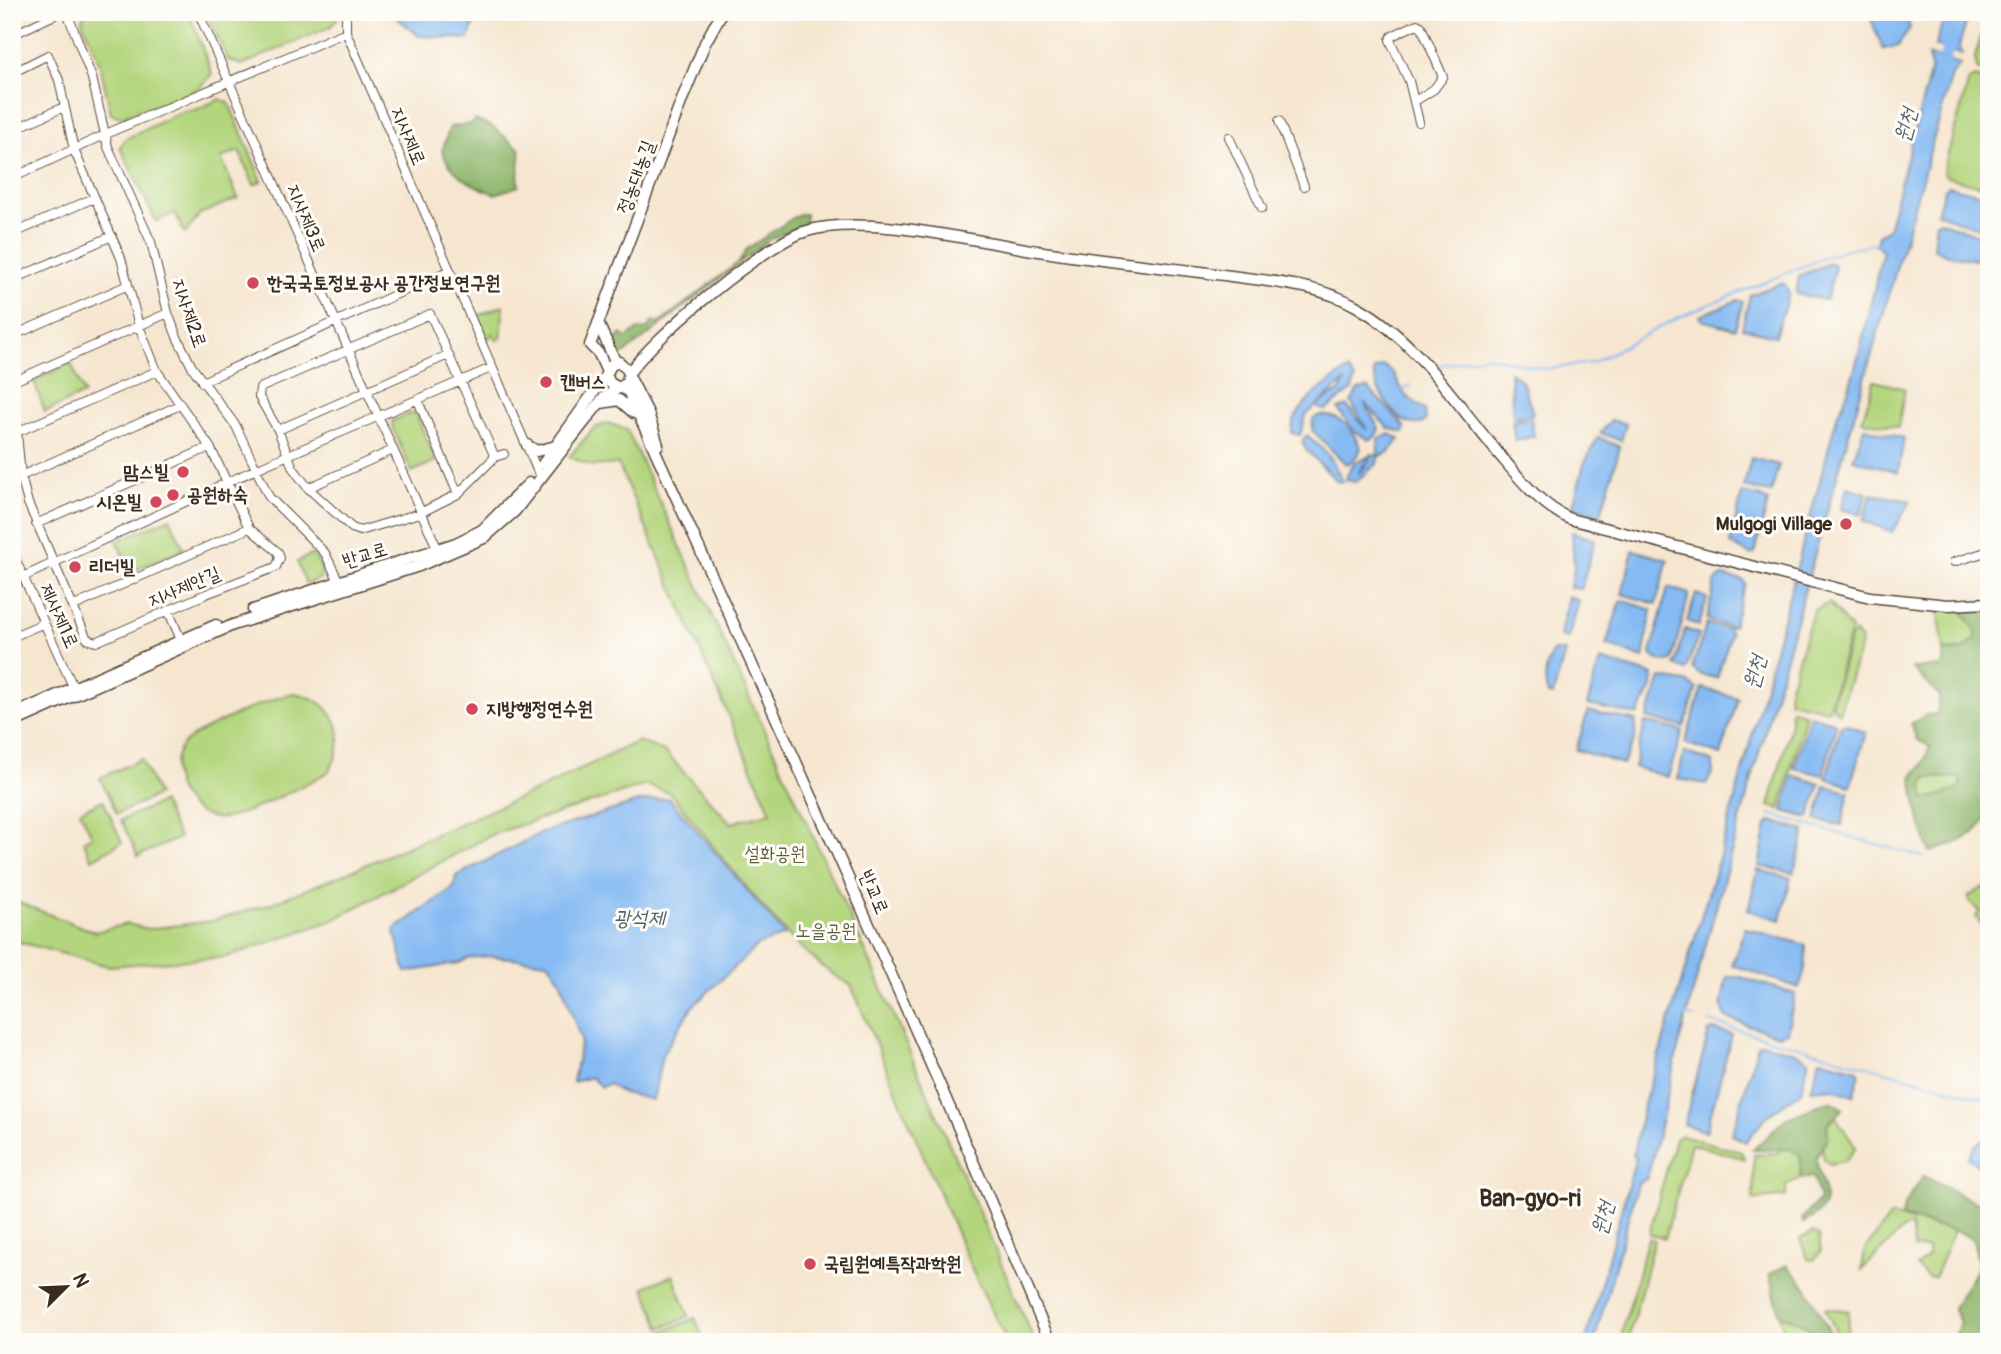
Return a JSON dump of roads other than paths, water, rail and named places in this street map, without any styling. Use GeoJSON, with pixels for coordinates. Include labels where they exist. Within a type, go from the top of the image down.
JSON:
{"type":"FeatureCollection","features":[{"type":"Feature","properties":{"kind":"street"},"geometry":{"type":"LineString","coordinates":[[12,35],[61,12]]}},
{"type":"Feature","properties":{"kind":"street","name":"지사제2로"},"geometry":{"type":"LineString","coordinates":[[67,12],[92,78],[104,137],[149,236],[168,313],[192,367],[236,426],[269,496],[325,553],[340,586]]}},
{"type":"Feature","properties":{"kind":"street","name":"지사제3로"},"geometry":{"type":"LineString","coordinates":[[198,12],[438,550]]}},
{"type":"Feature","properties":{"kind":"street","name":"지사제로"},"geometry":{"type":"LineString","coordinates":[[346,12],[346,32],[538,472]]}},
{"type":"Feature","properties":{"kind":"street","name":"정농대농길"},"geometry":{"type":"LineString","coordinates":[[591,342],[705,43],[722,12]]}},
{"type":"Feature","properties":{"kind":"street"},"geometry":{"type":"LineString","coordinates":[[1415,101],[1434,89],[1443,77],[1421,26],[1417,24],[1392,36],[1390,40],[1415,101],[1419,122]]}},
{"type":"Feature","properties":{"kind":"street"},"geometry":{"type":"LineString","coordinates":[[12,178],[346,32]]}},
{"type":"Feature","properties":{"kind":"street","name":"지사제안길"},"geometry":{"type":"LineString","coordinates":[[12,73],[48,55],[59,80],[74,150],[112,236],[139,326],[157,371],[210,447],[249,528],[278,552],[280,558],[276,567],[96,642],[87,639],[36,524],[21,476],[12,382]]}},
{"type":"Feature","properties":{"kind":"street"},"geometry":{"type":"LineString","coordinates":[[12,130],[64,107]]}},
{"type":"Feature","properties":{"kind":"street"},"geometry":{"type":"LineString","coordinates":[[1279,121],[1304,186]]}},
{"type":"Feature","properties":{"kind":"street"},"geometry":{"type":"LineString","coordinates":[[1229,137],[1262,208]]}},
{"type":"Feature","properties":{"kind":"street"},"geometry":{"type":"LineString","coordinates":[[12,234],[94,198]]}},
{"type":"Feature","properties":{"kind":"street"},"geometry":{"type":"LineString","coordinates":[[606,374],[677,323],[774,247],[804,231],[830,227],[880,226],[1323,291],[1358,307],[1405,344],[1531,492],[1554,511],[1570,519],[1816,585],[1900,601],[1948,605],[1989,603]]}},
{"type":"Feature","properties":{"kind":"street"},"geometry":{"type":"LineString","coordinates":[[12,280],[112,236]]}},
{"type":"Feature","properties":{"kind":"street"},"geometry":{"type":"LineString","coordinates":[[202,382],[448,271]]}},
{"type":"Feature","properties":{"kind":"street"},"geometry":{"type":"LineString","coordinates":[[12,336],[128,285]]}},
{"type":"Feature","properties":{"kind":"street"},"geometry":{"type":"LineString","coordinates":[[12,382],[168,313]]}},
{"type":"Feature","properties":{"kind":"street"},"geometry":{"type":"LineString","coordinates":[[495,457],[430,314],[260,388],[259,397],[278,430],[293,468],[308,488],[352,528],[360,531],[420,513],[458,494],[495,457],[504,454]]}},
{"type":"Feature","properties":{"kind":"street"},"geometry":{"type":"LineString","coordinates":[[598,323],[606,345],[629,374]]}},
{"type":"Feature","properties":{"kind":"street"},"geometry":{"type":"LineString","coordinates":[[591,342],[599,354],[610,383],[619,387],[627,383],[638,360],[677,323]]}},
{"type":"Feature","properties":{"kind":"street"},"geometry":{"type":"LineString","coordinates":[[591,342],[606,345]]}},
{"type":"Feature","properties":{"kind":"street"},"geometry":{"type":"LineString","coordinates":[[278,430],[448,355]]}},
{"type":"Feature","properties":{"kind":"street"},"geometry":{"type":"LineString","coordinates":[[23,576],[491,368]]}},
{"type":"Feature","properties":{"kind":"street"},"geometry":{"type":"LineString","coordinates":[[17,432],[157,371]]}},
{"type":"Feature","properties":{"kind":"street","name":"반교로"},"geometry":{"type":"LineString","coordinates":[[75,690],[233,625],[438,550],[482,530],[512,503],[538,472],[606,374]]}},
{"type":"Feature","properties":{"kind":"street","name":"반교로"},"geometry":{"type":"LineString","coordinates":[[629,374],[656,432],[660,458]]}},
{"type":"Feature","properties":{"kind":"street","name":"반교로"},"geometry":{"type":"LineString","coordinates":[[75,690],[181,640],[265,605],[419,566],[484,538],[528,495],[604,397],[619,387],[628,391],[795,753],[1050,1342]]}},
{"type":"Feature","properties":{"kind":"street"},"geometry":{"type":"LineString","coordinates":[[601,403],[619,400],[640,418]]}},
{"type":"Feature","properties":{"kind":"street"},"geometry":{"type":"LineString","coordinates":[[418,401],[458,494]]}},
{"type":"Feature","properties":{"kind":"street"},"geometry":{"type":"LineString","coordinates":[[21,476],[180,405]]}},
{"type":"Feature","properties":{"kind":"street"},"geometry":{"type":"LineString","coordinates":[[527,445],[537,451],[558,445]]}},
{"type":"Feature","properties":{"kind":"street"},"geometry":{"type":"LineString","coordinates":[[36,524],[210,447]]}},
{"type":"Feature","properties":{"kind":"street"},"geometry":{"type":"LineString","coordinates":[[308,488],[393,450]]}},
{"type":"Feature","properties":{"kind":"street","name":"지사제안길"},"geometry":{"type":"LineString","coordinates":[[74,606],[249,528]]}},
{"type":"Feature","properties":{"kind":"street"},"geometry":{"type":"LineString","coordinates":[[1954,562],[1989,551]]}},
{"type":"Feature","properties":{"kind":"street","name":"제사제1로"},"geometry":{"type":"LineString","coordinates":[[12,552],[75,690]]}},
{"type":"Feature","properties":{"kind":"street"},"geometry":{"type":"LineString","coordinates":[[168,610],[181,640]]}},
{"type":"Feature","properties":{"kind":"street"},"geometry":{"type":"LineString","coordinates":[[12,637],[44,623]]}},
{"type":"Feature","properties":{"kind":"street"},"geometry":{"type":"LineString","coordinates":[[12,715],[75,690]]}},
{"type":"Feature","properties":{"kind":"street"},"geometry":{"type":"LineString","coordinates":[[12,723],[75,690]]}},
{"type":"Feature","properties":{"kind":"water"},"geometry":{"type":"Polygon","coordinates":[[[390,12],[477,12],[469,39],[419,36],[390,12]]]}},
{"type":"Feature","properties":{"kind":"water"},"geometry":{"type":"Polygon","coordinates":[[[1868,12],[1904,12],[1910,28],[1898,46],[1883,49],[1868,12]]]}},
{"type":"Feature","properties":{"kind":"water"},"geometry":{"type":"Polygon","coordinates":[[[1946,12],[1969,12],[1959,46],[1963,55],[1935,46],[1946,12]]]}},
{"type":"Feature","properties":{"kind":"water"},"geometry":{"type":"Polygon","coordinates":[[[1928,55],[1960,64],[1952,75],[1783,666],[1685,1021],[1647,1178],[1638,1183],[1594,1342],[1585,1342],[1636,1157],[1633,1154],[1642,1111],[1720,855],[1838,413],[1857,361],[1883,251],[1876,245],[1878,235],[1888,229],[1931,69],[1928,55]]]}},
{"type":"Feature","properties":{"kind":"water"},"geometry":{"type":"Polygon","coordinates":[[[1949,186],[1989,196],[1989,232],[1937,213],[1944,190],[1949,186]]]}},
{"type":"Feature","properties":{"kind":"water"},"geometry":{"type":"Polygon","coordinates":[[[1940,221],[1989,239],[1985,262],[1945,254],[1933,248],[1936,222],[1940,221]]]}},
{"type":"Feature","properties":{"kind":"water"},"geometry":{"type":"Polygon","coordinates":[[[1829,263],[1834,264],[1835,268],[1826,300],[1796,294],[1799,276],[1829,263]]]}},
{"type":"Feature","properties":{"kind":"water"},"geometry":{"type":"Polygon","coordinates":[[[1781,283],[1785,284],[1789,293],[1775,336],[1742,328],[1750,295],[1781,283]]]}},
{"type":"Feature","properties":{"kind":"water"},"geometry":{"type":"Polygon","coordinates":[[[1737,300],[1743,302],[1735,329],[1701,320],[1700,316],[1737,300]]]}},
{"type":"Feature","properties":{"kind":"water"},"geometry":{"type":"Polygon","coordinates":[[[1384,366],[1393,373],[1405,395],[1425,410],[1426,420],[1418,424],[1409,423],[1391,409],[1375,378],[1374,370],[1384,366]]]}},
{"type":"Feature","properties":{"kind":"water"},"geometry":{"type":"Polygon","coordinates":[[[1348,370],[1355,379],[1352,390],[1326,410],[1318,408],[1318,405],[1306,415],[1300,435],[1292,433],[1293,424],[1303,406],[1348,370]],[[1345,381],[1320,403],[1340,391],[1345,381]]]}},
{"type":"Feature","properties":{"kind":"water"},"geometry":{"type":"Polygon","coordinates":[[[1510,372],[1522,381],[1533,413],[1530,416],[1513,417],[1510,372]]]}},
{"type":"Feature","properties":{"kind":"water"},"geometry":{"type":"Polygon","coordinates":[[[1368,388],[1405,427],[1404,433],[1388,428],[1364,402],[1379,429],[1376,436],[1369,440],[1354,431],[1338,409],[1347,406],[1367,430],[1351,402],[1358,390],[1368,388]]]}},
{"type":"Feature","properties":{"kind":"water"},"geometry":{"type":"Polygon","coordinates":[[[1317,416],[1333,417],[1350,429],[1361,449],[1353,461],[1346,464],[1312,430],[1313,420],[1317,416]]]}},
{"type":"Feature","properties":{"kind":"water"},"geometry":{"type":"Polygon","coordinates":[[[1531,419],[1534,436],[1515,441],[1512,421],[1531,419]]]}},
{"type":"Feature","properties":{"kind":"water"},"geometry":{"type":"Polygon","coordinates":[[[1611,420],[1626,424],[1621,441],[1601,433],[1611,420]]]}},
{"type":"Feature","properties":{"kind":"water"},"geometry":{"type":"Polygon","coordinates":[[[1864,428],[1904,438],[1898,472],[1853,459],[1864,428]]]}},
{"type":"Feature","properties":{"kind":"water"},"geometry":{"type":"Polygon","coordinates":[[[1390,434],[1400,439],[1389,452],[1378,457],[1377,464],[1355,482],[1346,480],[1357,462],[1368,457],[1358,474],[1368,463],[1371,454],[1378,455],[1378,439],[1390,434]]]}},
{"type":"Feature","properties":{"kind":"water"},"geometry":{"type":"Polygon","coordinates":[[[1307,435],[1329,455],[1343,481],[1338,482],[1306,450],[1302,441],[1307,435]]]}},
{"type":"Feature","properties":{"kind":"water"},"geometry":{"type":"Polygon","coordinates":[[[1598,437],[1620,447],[1601,514],[1597,515],[1573,506],[1584,464],[1598,437]]]}},
{"type":"Feature","properties":{"kind":"water"},"geometry":{"type":"Polygon","coordinates":[[[1751,458],[1779,465],[1771,493],[1744,487],[1751,458]]]}},
{"type":"Feature","properties":{"kind":"water"},"geometry":{"type":"Polygon","coordinates":[[[1847,487],[1867,493],[1861,514],[1841,509],[1847,487]]]}},
{"type":"Feature","properties":{"kind":"water"},"geometry":{"type":"Polygon","coordinates":[[[1742,493],[1761,497],[1768,502],[1755,553],[1751,555],[1730,544],[1742,493]]]}},
{"type":"Feature","properties":{"kind":"water"},"geometry":{"type":"Polygon","coordinates":[[[1871,494],[1911,501],[1892,532],[1863,521],[1871,494]]]}},
{"type":"Feature","properties":{"kind":"water"},"geometry":{"type":"Polygon","coordinates":[[[1572,532],[1595,540],[1581,589],[1570,587],[1574,567],[1572,532]]]}},
{"type":"Feature","properties":{"kind":"water"},"geometry":{"type":"Polygon","coordinates":[[[1633,550],[1668,560],[1656,604],[1622,594],[1633,550]]]}},
{"type":"Feature","properties":{"kind":"water"},"geometry":{"type":"Polygon","coordinates":[[[1722,576],[1743,580],[1745,584],[1733,626],[1730,627],[1707,619],[1715,582],[1722,576]]]}},
{"type":"Feature","properties":{"kind":"water"},"geometry":{"type":"Polygon","coordinates":[[[1668,587],[1689,594],[1672,661],[1666,662],[1651,653],[1668,587]]]}},
{"type":"Feature","properties":{"kind":"water"},"geometry":{"type":"Polygon","coordinates":[[[1696,594],[1707,598],[1699,626],[1687,621],[1696,594]]]}},
{"type":"Feature","properties":{"kind":"water"},"geometry":{"type":"Polygon","coordinates":[[[1568,596],[1579,601],[1568,639],[1560,636],[1568,596]]]}},
{"type":"Feature","properties":{"kind":"water"},"geometry":{"type":"Polygon","coordinates":[[[1621,600],[1652,610],[1643,658],[1606,645],[1621,600]]]}},
{"type":"Feature","properties":{"kind":"water"},"geometry":{"type":"Polygon","coordinates":[[[1707,623],[1728,629],[1731,633],[1717,678],[1699,674],[1692,668],[1707,623]]]}},
{"type":"Feature","properties":{"kind":"water"},"geometry":{"type":"Polygon","coordinates":[[[1685,629],[1699,634],[1686,670],[1675,665],[1685,629]]]}},
{"type":"Feature","properties":{"kind":"water"},"geometry":{"type":"Polygon","coordinates":[[[1553,651],[1565,652],[1553,695],[1548,695],[1546,673],[1553,651]]]}},
{"type":"Feature","properties":{"kind":"water"},"geometry":{"type":"Polygon","coordinates":[[[1600,660],[1653,675],[1652,687],[1638,715],[1587,705],[1600,660]]]}},
{"type":"Feature","properties":{"kind":"water"},"geometry":{"type":"Polygon","coordinates":[[[1661,678],[1686,682],[1697,688],[1684,727],[1647,718],[1661,678]]]}},
{"type":"Feature","properties":{"kind":"water"},"geometry":{"type":"Polygon","coordinates":[[[1702,688],[1738,698],[1721,755],[1685,743],[1702,688]]]}},
{"type":"Feature","properties":{"kind":"water"},"geometry":{"type":"Polygon","coordinates":[[[1588,711],[1636,721],[1635,739],[1623,764],[1576,750],[1588,711]]]}},
{"type":"Feature","properties":{"kind":"water"},"geometry":{"type":"Polygon","coordinates":[[[1810,715],[1834,722],[1836,726],[1823,775],[1794,768],[1810,715]]]}},
{"type":"Feature","properties":{"kind":"water"},"geometry":{"type":"Polygon","coordinates":[[[1645,722],[1683,731],[1668,777],[1634,767],[1645,722]]]}},
{"type":"Feature","properties":{"kind":"water"},"geometry":{"type":"Polygon","coordinates":[[[1847,724],[1866,733],[1850,786],[1826,778],[1841,725],[1847,724]]]}},
{"type":"Feature","properties":{"kind":"water"},"geometry":{"type":"Polygon","coordinates":[[[1684,752],[1713,762],[1713,772],[1706,784],[1678,779],[1684,752]]]}},
{"type":"Feature","properties":{"kind":"water"},"geometry":{"type":"Polygon","coordinates":[[[1792,775],[1820,784],[1809,818],[1783,811],[1792,775]]]}},
{"type":"Feature","properties":{"kind":"water"},"geometry":{"type":"Polygon","coordinates":[[[1825,786],[1849,792],[1842,825],[1816,820],[1825,786]]]}},
{"type":"Feature","properties":{"kind":"water","name":"광석제"},"geometry":{"type":"Polygon","coordinates":[[[669,798],[785,935],[758,945],[692,1007],[662,1055],[653,1100],[623,1093],[608,1084],[601,1087],[591,1077],[573,1082],[581,1040],[560,979],[548,962],[491,956],[469,958],[459,963],[406,972],[394,930],[454,887],[456,876],[541,833],[638,802],[669,798]]]}},
{"type":"Feature","properties":{"kind":"water"},"geometry":{"type":"Polygon","coordinates":[[[1771,821],[1805,831],[1794,873],[1759,866],[1767,825],[1771,821]]]}},
{"type":"Feature","properties":{"kind":"water"},"geometry":{"type":"Polygon","coordinates":[[[1758,870],[1791,878],[1781,920],[1748,910],[1758,870]]]}},
{"type":"Feature","properties":{"kind":"water"},"geometry":{"type":"Polygon","coordinates":[[[1745,928],[1806,945],[1805,969],[1799,988],[1732,965],[1745,928]]]}},
{"type":"Feature","properties":{"kind":"water"},"geometry":{"type":"Polygon","coordinates":[[[1737,976],[1795,994],[1787,1032],[1778,1035],[1726,1018],[1721,1004],[1727,977],[1737,976]]]}},
{"type":"Feature","properties":{"kind":"water"},"geometry":{"type":"Polygon","coordinates":[[[1713,1030],[1732,1034],[1706,1132],[1684,1124],[1709,1032],[1713,1030]]]}},
{"type":"Feature","properties":{"kind":"water"},"geometry":{"type":"Polygon","coordinates":[[[1758,1044],[1795,1052],[1809,1060],[1801,1092],[1766,1117],[1746,1142],[1732,1135],[1758,1044]]]}},
{"type":"Feature","properties":{"kind":"water"},"geometry":{"type":"Polygon","coordinates":[[[1820,1059],[1857,1069],[1860,1074],[1853,1096],[1832,1088],[1811,1090],[1820,1059]]]}},
{"type":"Feature","properties":{"kind":"water"},"geometry":{"type":"Polygon","coordinates":[[[1989,1135],[1989,1173],[1968,1158],[1975,1146],[1989,1135]]]}},
{"type":"Feature","properties":{"kind":"waterway","name":"원천"},"geometry":{"type":"LineString","coordinates":[[1941,73],[1958,12]]}},
{"type":"Feature","properties":{"kind":"waterway"},"geometry":{"type":"LineString","coordinates":[[1437,366],[1486,356],[1545,369],[1592,363],[1679,317],[1843,250],[1877,243]]}},
{"type":"Feature","properties":{"kind":"waterway"},"geometry":{"type":"LineString","coordinates":[[1402,391],[1412,385]]}},
{"type":"Feature","properties":{"kind":"waterway"},"geometry":{"type":"LineString","coordinates":[[1769,814],[1923,857]]}},
{"type":"Feature","properties":{"kind":"waterway"},"geometry":{"type":"LineString","coordinates":[[1685,1015],[1694,1018]]}},
{"type":"Feature","properties":{"kind":"waterway"},"geometry":{"type":"LineString","coordinates":[[1710,1022],[1989,1100]]}},
{"type":"Feature","properties":{"kind":"place","name":"한국국토정보공사 공간정보연구원"},"geometry":{"type":"Point","coordinates":[253,283]}},
{"type":"Feature","properties":{"kind":"place","name":"캔버스"},"geometry":{"type":"Point","coordinates":[546,382]}},
{"type":"Feature","properties":{"kind":"place","name":"맘스빌"},"geometry":{"type":"Point","coordinates":[183,472]}},
{"type":"Feature","properties":{"kind":"place","name":"공원하숙"},"geometry":{"type":"Point","coordinates":[173,495]}},
{"type":"Feature","properties":{"kind":"place","name":"시온빌"},"geometry":{"type":"Point","coordinates":[156,502]}},
{"type":"Feature","properties":{"kind":"place","name":"Mulgogi Village"},"geometry":{"type":"Point","coordinates":[1846,524]}},
{"type":"Feature","properties":{"kind":"place","name":"리더빌"},"geometry":{"type":"Point","coordinates":[75,567]}},
{"type":"Feature","properties":{"kind":"place","name":"지방행정연수원"},"geometry":{"type":"Point","coordinates":[472,709]}},
{"type":"Feature","properties":{"kind":"place","name":"국립원예특작과학원"},"geometry":{"type":"Point","coordinates":[810,1264]}},
{"type":"Feature","properties":{"kind":"district","name":"Ban-gyo-ri"},"geometry":{"type":"Point","coordinates":[1530,1198]}},
{"type":"Feature","properties":{"kind":"park label","name":"설화공원"},"geometry":{"type":"Point","coordinates":[775,854]}},
{"type":"Feature","properties":{"kind":"park label","name":"노을공원"},"geometry":{"type":"Point","coordinates":[826,931]}}]}
